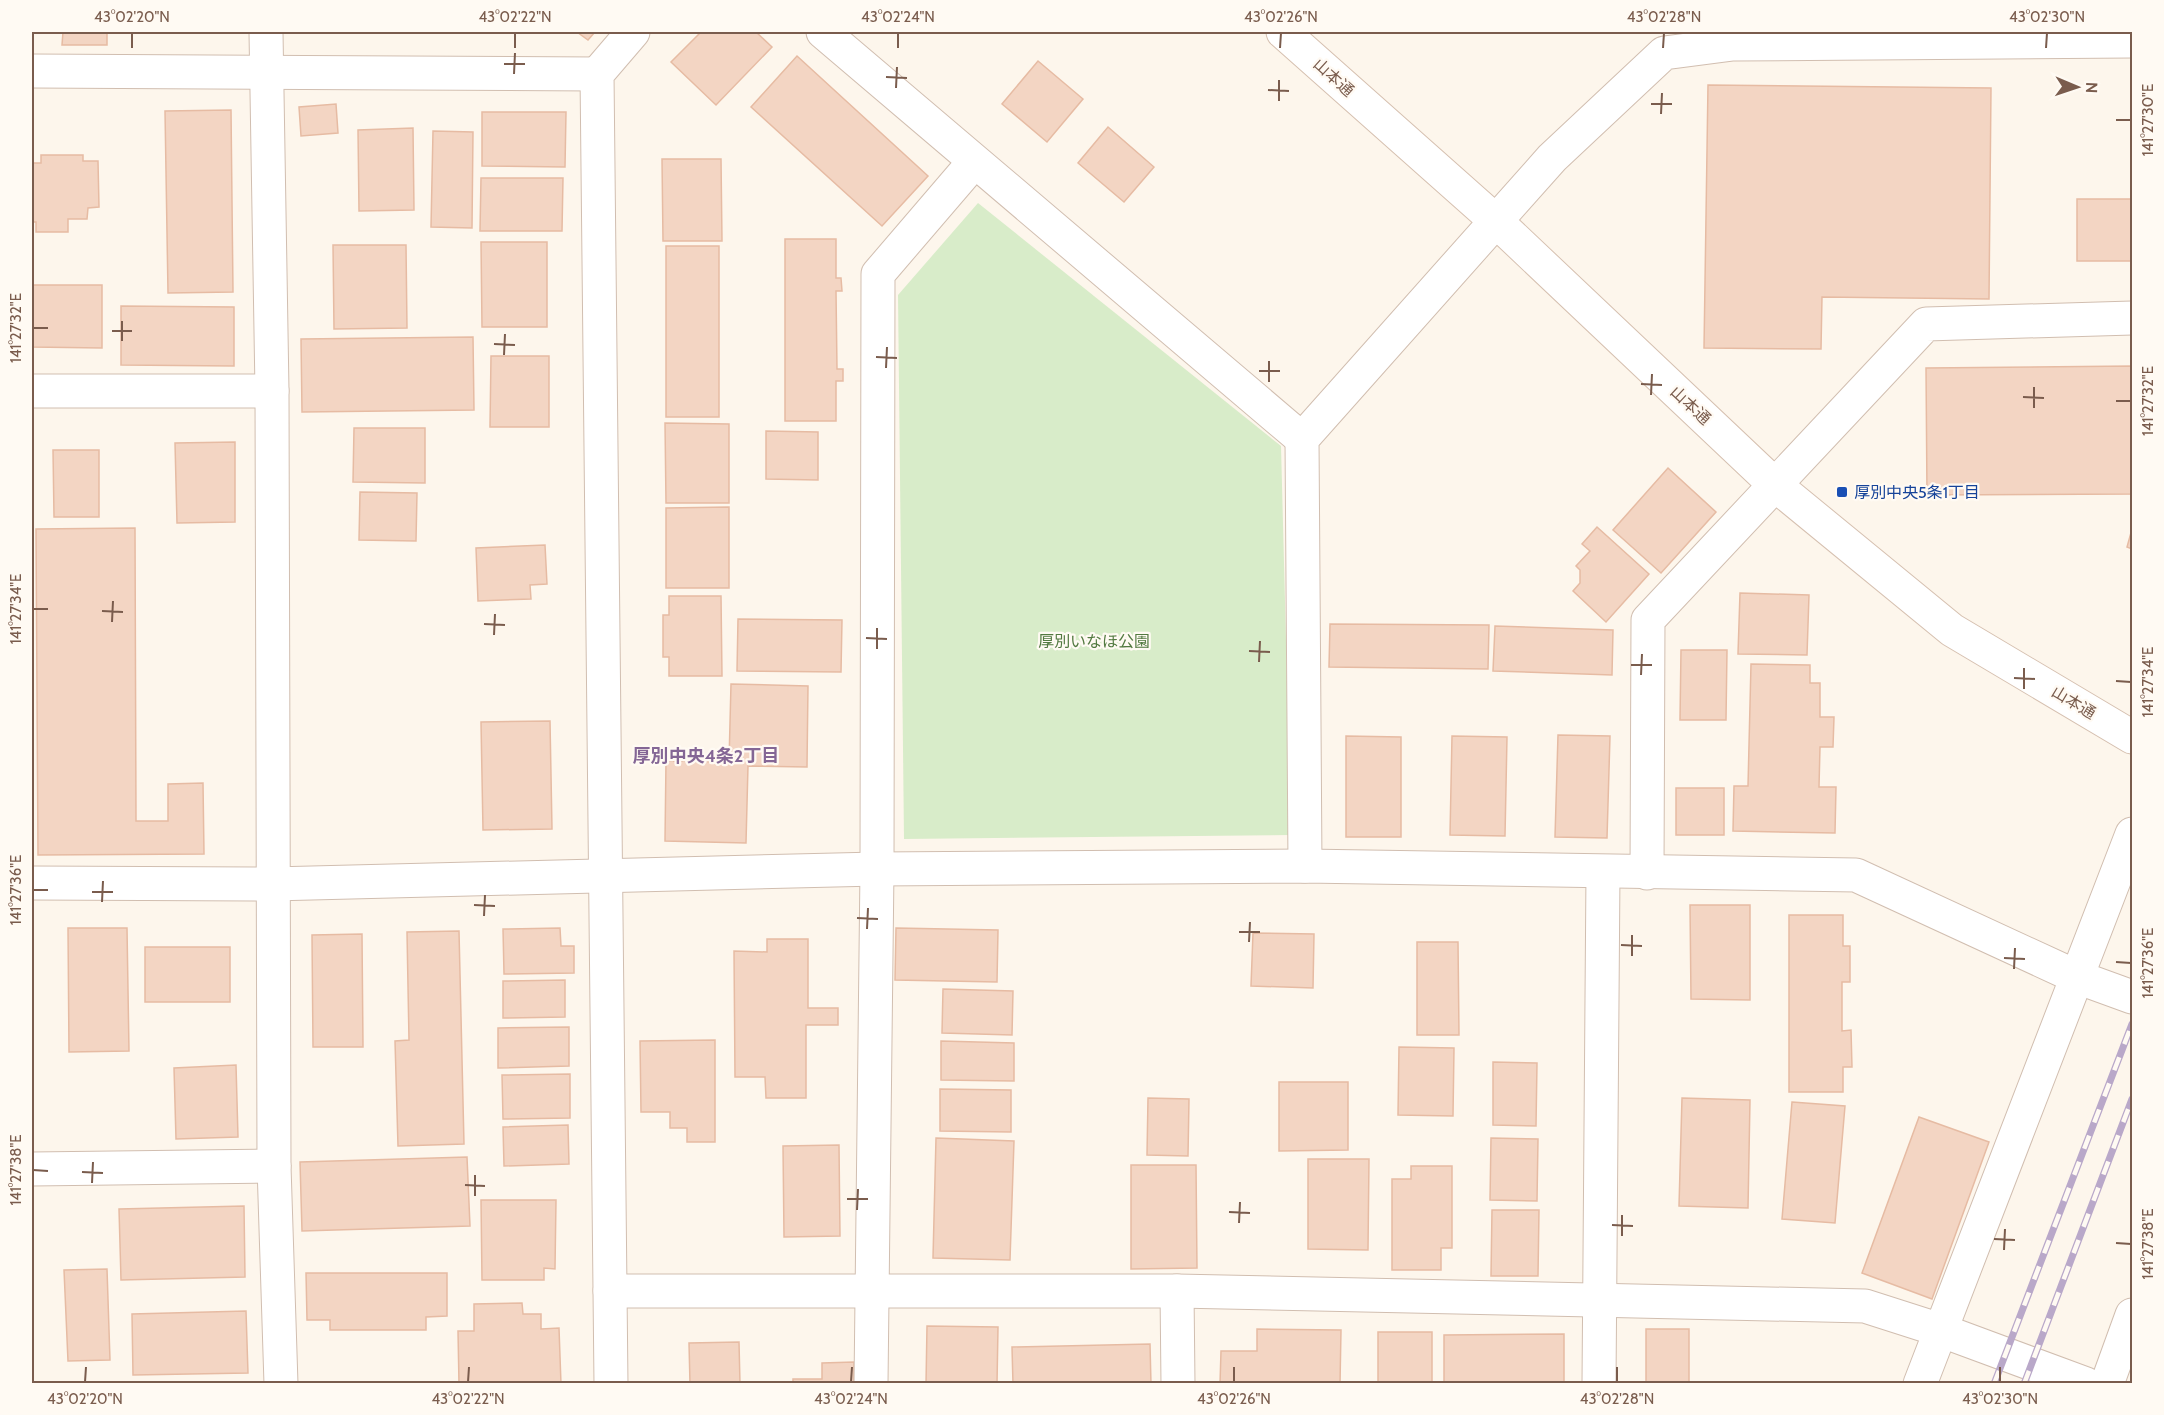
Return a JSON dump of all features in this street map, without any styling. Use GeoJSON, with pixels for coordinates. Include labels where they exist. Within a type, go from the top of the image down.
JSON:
{"type":"FeatureCollection","features":[{"type":"Feature","properties":{"kind":"street"},"geometry":{"type":"LineString","coordinates":[[266,32],[272,391],[274,1166],[281,1383]]}},
{"type":"Feature","properties":{"kind":"street"},"geometry":{"type":"LineString","coordinates":[[611,1383],[597,74],[633,32]]}},
{"type":"Feature","properties":{"kind":"street"},"geometry":{"type":"LineString","coordinates":[[823,32],[1302,439]]}},
{"type":"Feature","properties":{"kind":"street","name":"山本通"},"geometry":{"type":"LineString","coordinates":[[1283,32],[1497,222],[1774,484],[1952,630],[2133,737]]}},
{"type":"Feature","properties":{"kind":"street"},"geometry":{"type":"LineString","coordinates":[[1305,866],[1302,439],[1552,158],[1664,53],[1733,38],[2133,41]]}},
{"type":"Feature","properties":{"kind":"street"},"geometry":{"type":"LineString","coordinates":[[32,71],[597,74]]}},
{"type":"Feature","properties":{"kind":"street"},"geometry":{"type":"LineString","coordinates":[[871,1383],[877,869],[878,274],[974,162]]}},
{"type":"Feature","properties":{"kind":"street"},"geometry":{"type":"LineString","coordinates":[[1647,873],[1648,620],[1926,324],[2133,318]]}},
{"type":"Feature","properties":{"kind":"street"},"geometry":{"type":"LineString","coordinates":[[32,391],[272,391]]}},
{"type":"Feature","properties":{"kind":"street"},"geometry":{"type":"LineString","coordinates":[[1920,1383],[2133,834]]}},
{"type":"Feature","properties":{"kind":"street"},"geometry":{"type":"LineString","coordinates":[[32,883],[272,884],[877,869],[1305,866],[1856,875],[2077,977],[2133,997]]}},
{"type":"Feature","properties":{"kind":"street"},"geometry":{"type":"LineString","coordinates":[[1599,1383],[1603,872]]}},
{"type":"Feature","properties":{"kind":"street"},"geometry":{"type":"LineString","coordinates":[[32,1169],[274,1166]]}},
{"type":"Feature","properties":{"kind":"street"},"geometry":{"type":"LineString","coordinates":[[610,1291],[871,1289],[1177,1291],[1864,1306],[1940,1330],[2086,1383]]}},
{"type":"Feature","properties":{"kind":"street"},"geometry":{"type":"LineString","coordinates":[[1177,1291],[1178,1383]]}},
{"type":"Feature","properties":{"kind":"street"},"geometry":{"type":"LineString","coordinates":[[2107,1383],[2133,1315]]}},
{"type":"Feature","properties":{"kind":"green space","name":"厚別いなほ公園"},"geometry":{"type":"Polygon","coordinates":[[[978,203],[1281,446],[1291,835],[904,839],[898,295],[978,203]]]}},
{"type":"Feature","properties":{"kind":"building"},"geometry":{"type":"Polygon","coordinates":[[[63,32],[107,32],[107,45],[62,45],[63,32]]]}},
{"type":"Feature","properties":{"kind":"building"},"geometry":{"type":"Polygon","coordinates":[[[577,32],[595,32],[588,40],[577,32]]]}},
{"type":"Feature","properties":{"kind":"building"},"geometry":{"type":"Polygon","coordinates":[[[701,32],[756,32],[772,47],[716,105],[671,62],[701,32]]]}},
{"type":"Feature","properties":{"kind":"building"},"geometry":{"type":"Polygon","coordinates":[[[797,56],[928,176],[882,226],[751,107],[797,56]]]}},
{"type":"Feature","properties":{"kind":"building"},"geometry":{"type":"Polygon","coordinates":[[[1038,61],[1083,99],[1047,142],[1002,104],[1038,61]]]}},
{"type":"Feature","properties":{"kind":"building"},"geometry":{"type":"Polygon","coordinates":[[[1708,85],[1991,88],[1989,299],[1822,297],[1821,349],[1704,348],[1708,85]]]}},
{"type":"Feature","properties":{"kind":"building"},"geometry":{"type":"Polygon","coordinates":[[[336,104],[338,133],[301,136],[299,107],[336,104]]]}},
{"type":"Feature","properties":{"kind":"building"},"geometry":{"type":"Polygon","coordinates":[[[231,110],[233,292],[168,293],[165,111],[231,110]]]}},
{"type":"Feature","properties":{"kind":"building"},"geometry":{"type":"Polygon","coordinates":[[[482,112],[566,112],[565,167],[482,166],[482,112]]]}},
{"type":"Feature","properties":{"kind":"building"},"geometry":{"type":"Polygon","coordinates":[[[1108,127],[1154,167],[1124,202],[1078,163],[1108,127]]]}},
{"type":"Feature","properties":{"kind":"building"},"geometry":{"type":"Polygon","coordinates":[[[413,128],[414,210],[359,211],[358,130],[413,128]]]}},
{"type":"Feature","properties":{"kind":"building"},"geometry":{"type":"Polygon","coordinates":[[[433,131],[473,132],[472,228],[431,227],[433,131]]]}},
{"type":"Feature","properties":{"kind":"building"},"geometry":{"type":"Polygon","coordinates":[[[41,155],[83,155],[83,161],[98,161],[99,207],[88,208],[87,219],[68,219],[68,232],[36,232],[36,222],[32,222],[32,163],[41,163],[41,155]]]}},
{"type":"Feature","properties":{"kind":"building"},"geometry":{"type":"Polygon","coordinates":[[[662,159],[721,159],[722,241],[663,241],[662,159]]]}},
{"type":"Feature","properties":{"kind":"building"},"geometry":{"type":"Polygon","coordinates":[[[481,178],[563,178],[562,231],[480,231],[481,178]]]}},
{"type":"Feature","properties":{"kind":"building"},"geometry":{"type":"Polygon","coordinates":[[[2077,199],[2132,199],[2132,261],[2077,261],[2077,199]]]}},
{"type":"Feature","properties":{"kind":"building"},"geometry":{"type":"Polygon","coordinates":[[[785,239],[836,239],[836,278],[841,278],[842,291],[836,291],[837,369],[843,369],[843,381],[836,381],[836,421],[785,421],[785,239]]]}},
{"type":"Feature","properties":{"kind":"building"},"geometry":{"type":"Polygon","coordinates":[[[481,242],[547,242],[547,327],[482,327],[481,242]]]}},
{"type":"Feature","properties":{"kind":"building"},"geometry":{"type":"Polygon","coordinates":[[[333,245],[406,245],[407,328],[334,329],[333,245]]]}},
{"type":"Feature","properties":{"kind":"building"},"geometry":{"type":"Polygon","coordinates":[[[666,246],[719,246],[719,417],[666,417],[666,246]]]}},
{"type":"Feature","properties":{"kind":"building"},"geometry":{"type":"Polygon","coordinates":[[[32,285],[102,285],[102,348],[32,347],[32,285]]]}},
{"type":"Feature","properties":{"kind":"building"},"geometry":{"type":"Polygon","coordinates":[[[121,306],[234,307],[234,366],[121,365],[121,306]]]}},
{"type":"Feature","properties":{"kind":"building"},"geometry":{"type":"Polygon","coordinates":[[[473,337],[474,410],[302,412],[301,339],[473,337]]]}},
{"type":"Feature","properties":{"kind":"building"},"geometry":{"type":"Polygon","coordinates":[[[491,356],[549,356],[549,427],[490,427],[491,356]]]}},
{"type":"Feature","properties":{"kind":"building"},"geometry":{"type":"Polygon","coordinates":[[[2132,366],[2132,494],[1927,495],[1926,368],[2132,366]]]}},
{"type":"Feature","properties":{"kind":"building"},"geometry":{"type":"Polygon","coordinates":[[[665,423],[729,424],[729,503],[666,503],[665,423]]]}},
{"type":"Feature","properties":{"kind":"building"},"geometry":{"type":"Polygon","coordinates":[[[354,428],[425,428],[425,483],[353,482],[354,428]]]}},
{"type":"Feature","properties":{"kind":"building"},"geometry":{"type":"Polygon","coordinates":[[[766,431],[818,432],[818,480],[766,479],[766,431]]]}},
{"type":"Feature","properties":{"kind":"building"},"geometry":{"type":"Polygon","coordinates":[[[235,442],[235,522],[177,523],[175,443],[235,442]]]}},
{"type":"Feature","properties":{"kind":"building"},"geometry":{"type":"Polygon","coordinates":[[[53,450],[99,450],[99,517],[54,517],[53,450]]]}},
{"type":"Feature","properties":{"kind":"building"},"geometry":{"type":"Polygon","coordinates":[[[1668,468],[1716,512],[1661,573],[1613,530],[1668,468]]]}},
{"type":"Feature","properties":{"kind":"building"},"geometry":{"type":"Polygon","coordinates":[[[360,492],[417,493],[416,541],[359,540],[360,492]]]}},
{"type":"Feature","properties":{"kind":"building"},"geometry":{"type":"Polygon","coordinates":[[[729,507],[729,588],[666,588],[666,508],[729,507]]]}},
{"type":"Feature","properties":{"kind":"building"},"geometry":{"type":"Polygon","coordinates":[[[1597,527],[1649,574],[1606,622],[1573,591],[1580,583],[1580,570],[1576,566],[1590,551],[1582,544],[1597,527]]]}},
{"type":"Feature","properties":{"kind":"building"},"geometry":{"type":"Polygon","coordinates":[[[135,528],[136,821],[168,821],[168,784],[203,783],[204,854],[38,855],[36,529],[135,528]]]}},
{"type":"Feature","properties":{"kind":"building"},"geometry":{"type":"Polygon","coordinates":[[[2132,529],[2132,549],[2127,547],[2132,529]]]}},
{"type":"Feature","properties":{"kind":"building"},"geometry":{"type":"Polygon","coordinates":[[[545,545],[547,584],[530,585],[531,599],[478,601],[476,548],[545,545]]]}},
{"type":"Feature","properties":{"kind":"building"},"geometry":{"type":"Polygon","coordinates":[[[1740,593],[1809,595],[1807,655],[1738,654],[1740,593]]]}},
{"type":"Feature","properties":{"kind":"building"},"geometry":{"type":"Polygon","coordinates":[[[669,596],[721,596],[722,676],[669,676],[669,657],[663,657],[663,615],[669,615],[669,596]]]}},
{"type":"Feature","properties":{"kind":"building"},"geometry":{"type":"Polygon","coordinates":[[[738,619],[842,620],[841,672],[737,671],[738,619]]]}},
{"type":"Feature","properties":{"kind":"building"},"geometry":{"type":"Polygon","coordinates":[[[1330,624],[1489,625],[1488,669],[1329,667],[1330,624]]]}},
{"type":"Feature","properties":{"kind":"building"},"geometry":{"type":"Polygon","coordinates":[[[1495,626],[1613,630],[1612,675],[1493,671],[1495,626]]]}},
{"type":"Feature","properties":{"kind":"building"},"geometry":{"type":"Polygon","coordinates":[[[1681,650],[1727,650],[1726,720],[1680,720],[1681,650]]]}},
{"type":"Feature","properties":{"kind":"building"},"geometry":{"type":"Polygon","coordinates":[[[1751,664],[1810,665],[1810,683],[1820,683],[1820,717],[1834,717],[1833,747],[1820,747],[1819,787],[1836,787],[1835,833],[1733,831],[1734,786],[1748,786],[1751,664]]]}},
{"type":"Feature","properties":{"kind":"building"},"geometry":{"type":"Polygon","coordinates":[[[731,684],[808,686],[807,767],[748,766],[746,843],[665,841],[666,761],[729,762],[731,684]]]}},
{"type":"Feature","properties":{"kind":"building"},"geometry":{"type":"Polygon","coordinates":[[[550,721],[552,829],[483,830],[481,722],[550,721]]]}},
{"type":"Feature","properties":{"kind":"building"},"geometry":{"type":"Polygon","coordinates":[[[1558,735],[1610,736],[1607,838],[1555,837],[1558,735]]]}},
{"type":"Feature","properties":{"kind":"building"},"geometry":{"type":"Polygon","coordinates":[[[1346,736],[1401,737],[1401,837],[1346,837],[1346,736]]]}},
{"type":"Feature","properties":{"kind":"building"},"geometry":{"type":"Polygon","coordinates":[[[1452,736],[1507,737],[1505,836],[1450,835],[1452,736]]]}},
{"type":"Feature","properties":{"kind":"building"},"geometry":{"type":"Polygon","coordinates":[[[1676,788],[1724,788],[1724,835],[1676,835],[1676,788]]]}},
{"type":"Feature","properties":{"kind":"building"},"geometry":{"type":"Polygon","coordinates":[[[1690,905],[1750,905],[1750,1000],[1691,999],[1690,905]]]}},
{"type":"Feature","properties":{"kind":"building"},"geometry":{"type":"Polygon","coordinates":[[[1789,915],[1843,915],[1843,946],[1850,946],[1850,982],[1842,982],[1842,1031],[1851,1030],[1852,1067],[1843,1067],[1843,1092],[1789,1092],[1789,915]]]}},
{"type":"Feature","properties":{"kind":"building"},"geometry":{"type":"Polygon","coordinates":[[[68,928],[127,928],[129,1051],[69,1052],[68,928]]]}},
{"type":"Feature","properties":{"kind":"building"},"geometry":{"type":"Polygon","coordinates":[[[560,928],[561,946],[574,946],[574,973],[504,974],[503,929],[560,928]]]}},
{"type":"Feature","properties":{"kind":"building"},"geometry":{"type":"Polygon","coordinates":[[[896,928],[998,930],[997,982],[895,980],[896,928]]]}},
{"type":"Feature","properties":{"kind":"building"},"geometry":{"type":"Polygon","coordinates":[[[459,931],[464,1144],[398,1146],[395,1041],[409,1040],[407,932],[459,931]]]}},
{"type":"Feature","properties":{"kind":"building"},"geometry":{"type":"Polygon","coordinates":[[[1253,933],[1314,934],[1313,988],[1251,986],[1253,933]]]}},
{"type":"Feature","properties":{"kind":"building"},"geometry":{"type":"Polygon","coordinates":[[[362,934],[363,1047],[313,1047],[312,935],[362,934]]]}},
{"type":"Feature","properties":{"kind":"building"},"geometry":{"type":"Polygon","coordinates":[[[767,939],[808,939],[808,1008],[838,1008],[838,1025],[806,1025],[806,1098],[766,1098],[765,1077],[735,1077],[734,951],[767,952],[767,939]]]}},
{"type":"Feature","properties":{"kind":"building"},"geometry":{"type":"Polygon","coordinates":[[[1417,942],[1458,942],[1459,1035],[1417,1035],[1417,942]]]}},
{"type":"Feature","properties":{"kind":"building"},"geometry":{"type":"Polygon","coordinates":[[[145,947],[230,947],[230,1002],[145,1002],[145,947]]]}},
{"type":"Feature","properties":{"kind":"building"},"geometry":{"type":"Polygon","coordinates":[[[565,980],[565,1017],[503,1018],[503,981],[565,980]]]}},
{"type":"Feature","properties":{"kind":"building"},"geometry":{"type":"Polygon","coordinates":[[[943,989],[1013,991],[1012,1035],[942,1033],[943,989]]]}},
{"type":"Feature","properties":{"kind":"building"},"geometry":{"type":"Polygon","coordinates":[[[569,1027],[569,1066],[498,1068],[498,1028],[569,1027]]]}},
{"type":"Feature","properties":{"kind":"building"},"geometry":{"type":"Polygon","coordinates":[[[715,1040],[715,1142],[687,1142],[687,1128],[670,1128],[670,1112],[641,1112],[640,1041],[715,1040]]]}},
{"type":"Feature","properties":{"kind":"building"},"geometry":{"type":"Polygon","coordinates":[[[941,1041],[1014,1043],[1014,1081],[941,1080],[941,1041]]]}},
{"type":"Feature","properties":{"kind":"building"},"geometry":{"type":"Polygon","coordinates":[[[1399,1047],[1454,1048],[1453,1116],[1398,1115],[1399,1047]]]}},
{"type":"Feature","properties":{"kind":"building"},"geometry":{"type":"Polygon","coordinates":[[[1493,1062],[1537,1063],[1536,1126],[1493,1125],[1493,1062]]]}},
{"type":"Feature","properties":{"kind":"building"},"geometry":{"type":"Polygon","coordinates":[[[236,1065],[238,1137],[176,1139],[174,1068],[236,1065]]]}},
{"type":"Feature","properties":{"kind":"building"},"geometry":{"type":"Polygon","coordinates":[[[570,1074],[570,1118],[503,1119],[502,1075],[570,1074]]]}},
{"type":"Feature","properties":{"kind":"building"},"geometry":{"type":"Polygon","coordinates":[[[1279,1082],[1348,1082],[1348,1150],[1279,1151],[1279,1082]]]}},
{"type":"Feature","properties":{"kind":"building"},"geometry":{"type":"Polygon","coordinates":[[[940,1089],[1011,1090],[1011,1132],[940,1131],[940,1089]]]}},
{"type":"Feature","properties":{"kind":"building"},"geometry":{"type":"Polygon","coordinates":[[[1148,1098],[1189,1099],[1188,1156],[1147,1155],[1148,1098]]]}},
{"type":"Feature","properties":{"kind":"building"},"geometry":{"type":"Polygon","coordinates":[[[1682,1098],[1750,1100],[1748,1208],[1679,1206],[1682,1098]]]}},
{"type":"Feature","properties":{"kind":"building"},"geometry":{"type":"Polygon","coordinates":[[[1792,1102],[1845,1106],[1835,1223],[1782,1219],[1792,1102]]]}},
{"type":"Feature","properties":{"kind":"building"},"geometry":{"type":"Polygon","coordinates":[[[1919,1117],[1989,1142],[1932,1299],[1862,1273],[1919,1117]]]}},
{"type":"Feature","properties":{"kind":"building"},"geometry":{"type":"Polygon","coordinates":[[[568,1125],[569,1164],[504,1166],[503,1127],[568,1125]]]}},
{"type":"Feature","properties":{"kind":"building"},"geometry":{"type":"Polygon","coordinates":[[[936,1138],[1014,1141],[1010,1260],[933,1258],[936,1138]]]}},
{"type":"Feature","properties":{"kind":"building"},"geometry":{"type":"Polygon","coordinates":[[[1491,1138],[1538,1139],[1537,1201],[1490,1200],[1491,1138]]]}},
{"type":"Feature","properties":{"kind":"building"},"geometry":{"type":"Polygon","coordinates":[[[839,1145],[840,1236],[784,1237],[783,1146],[839,1145]]]}},
{"type":"Feature","properties":{"kind":"building"},"geometry":{"type":"Polygon","coordinates":[[[467,1157],[470,1226],[302,1231],[300,1162],[467,1157]]]}},
{"type":"Feature","properties":{"kind":"building"},"geometry":{"type":"Polygon","coordinates":[[[1308,1159],[1369,1159],[1368,1250],[1308,1249],[1308,1159]]]}},
{"type":"Feature","properties":{"kind":"building"},"geometry":{"type":"Polygon","coordinates":[[[1131,1165],[1196,1165],[1197,1268],[1131,1269],[1131,1165]]]}},
{"type":"Feature","properties":{"kind":"building"},"geometry":{"type":"Polygon","coordinates":[[[1411,1166],[1452,1166],[1452,1248],[1441,1248],[1441,1270],[1392,1270],[1392,1179],[1411,1179],[1411,1166]]]}},
{"type":"Feature","properties":{"kind":"building"},"geometry":{"type":"Polygon","coordinates":[[[481,1200],[556,1200],[555,1269],[544,1268],[544,1280],[482,1280],[481,1200]]]}},
{"type":"Feature","properties":{"kind":"building"},"geometry":{"type":"Polygon","coordinates":[[[244,1206],[245,1277],[121,1280],[119,1209],[244,1206]]]}},
{"type":"Feature","properties":{"kind":"building"},"geometry":{"type":"Polygon","coordinates":[[[1492,1210],[1539,1210],[1538,1276],[1491,1276],[1492,1210]]]}},
{"type":"Feature","properties":{"kind":"building"},"geometry":{"type":"Polygon","coordinates":[[[107,1269],[110,1360],[68,1361],[64,1270],[107,1269]]]}},
{"type":"Feature","properties":{"kind":"building"},"geometry":{"type":"Polygon","coordinates":[[[306,1273],[447,1273],[447,1316],[426,1317],[426,1330],[330,1330],[330,1320],[307,1320],[306,1273]]]}},
{"type":"Feature","properties":{"kind":"building"},"geometry":{"type":"Polygon","coordinates":[[[522,1303],[523,1314],[541,1314],[541,1329],[559,1328],[561,1384],[459,1384],[458,1331],[474,1331],[474,1304],[522,1303]]]}},
{"type":"Feature","properties":{"kind":"building"},"geometry":{"type":"Polygon","coordinates":[[[246,1311],[248,1373],[133,1375],[132,1314],[246,1311]]]}},
{"type":"Feature","properties":{"kind":"building"},"geometry":{"type":"Polygon","coordinates":[[[927,1326],[998,1327],[997,1384],[926,1384],[927,1326]]]}},
{"type":"Feature","properties":{"kind":"building"},"geometry":{"type":"Polygon","coordinates":[[[1257,1329],[1341,1330],[1340,1384],[1220,1384],[1221,1351],[1257,1351],[1257,1329]]]}},
{"type":"Feature","properties":{"kind":"building"},"geometry":{"type":"Polygon","coordinates":[[[1646,1329],[1689,1329],[1689,1384],[1646,1384],[1646,1329]]]}},
{"type":"Feature","properties":{"kind":"building"},"geometry":{"type":"Polygon","coordinates":[[[1378,1332],[1432,1332],[1432,1384],[1378,1384],[1378,1332]]]}},
{"type":"Feature","properties":{"kind":"building"},"geometry":{"type":"Polygon","coordinates":[[[1564,1334],[1564,1384],[1444,1384],[1444,1335],[1564,1334]]]}},
{"type":"Feature","properties":{"kind":"building"},"geometry":{"type":"Polygon","coordinates":[[[739,1342],[740,1384],[690,1384],[689,1343],[739,1342]]]}},
{"type":"Feature","properties":{"kind":"building"},"geometry":{"type":"Polygon","coordinates":[[[1150,1344],[1151,1384],[1013,1384],[1012,1347],[1150,1344]]]}},
{"type":"Feature","properties":{"kind":"building"},"geometry":{"type":"Polygon","coordinates":[[[854,1362],[854,1384],[793,1384],[793,1379],[822,1379],[822,1363],[854,1362]]]}},
{"type":"Feature","properties":{"kind":"railway"},"geometry":{"type":"LineString","coordinates":[[1994,1384],[2132,1024]]}},
{"type":"Feature","properties":{"kind":"railway"},"geometry":{"type":"LineString","coordinates":[[2024,1384],[2132,1099]]}},
{"type":"Feature","properties":{"kind":"place","name":"厚別中央5条1丁目"},"geometry":{"type":"Point","coordinates":[1842,492]}},
{"type":"Feature","properties":{"kind":"district","name":"厚別中央4条2丁目"},"geometry":{"type":"Point","coordinates":[706,756]}}]}
